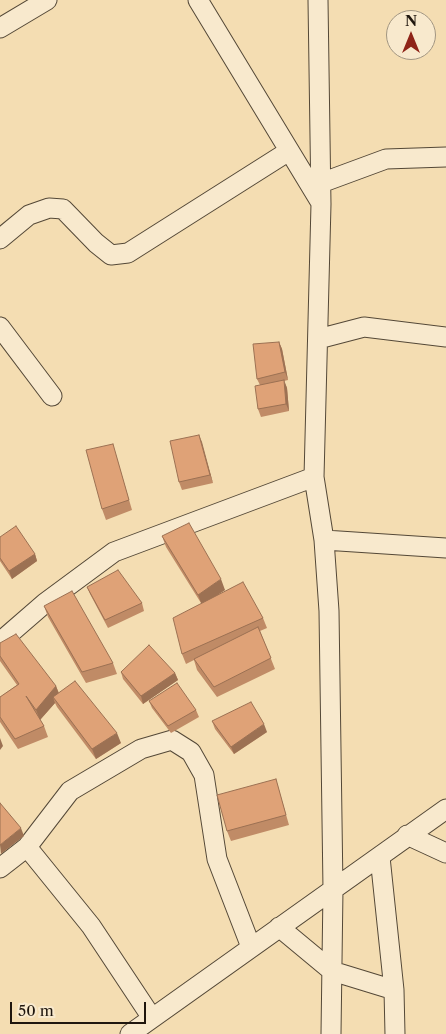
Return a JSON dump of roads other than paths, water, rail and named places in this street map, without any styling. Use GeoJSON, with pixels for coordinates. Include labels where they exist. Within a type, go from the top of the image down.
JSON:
{"type":"FeatureCollection","features":[{"type":"Feature","properties":{"kind":"street"},"geometry":{"type":"LineString","coordinates":[[0,28],[47,0]]}},
{"type":"Feature","properties":{"kind":"street"},"geometry":{"type":"LineString","coordinates":[[198,0],[321,204]]}},
{"type":"Feature","properties":{"kind":"street"},"geometry":{"type":"LineString","coordinates":[[318,0],[321,204],[314,477],[324,540],[329,611],[333,889],[331,1034]]}},
{"type":"Feature","properties":{"kind":"street"},"geometry":{"type":"LineString","coordinates":[[0,239],[29,215],[49,208],[64,209],[96,243],[111,255],[128,252],[289,151]]}},
{"type":"Feature","properties":{"kind":"street"},"geometry":{"type":"LineString","coordinates":[[321,183],[386,159],[446,157]]}},
{"type":"Feature","properties":{"kind":"street"},"geometry":{"type":"LineString","coordinates":[[0,327],[52,396]]}},
{"type":"Feature","properties":{"kind":"street"},"geometry":{"type":"LineString","coordinates":[[318,339],[364,327],[446,337]]}},
{"type":"Feature","properties":{"kind":"street"},"geometry":{"type":"LineString","coordinates":[[0,642],[45,603],[114,552],[314,477]]}},
{"type":"Feature","properties":{"kind":"street"},"geometry":{"type":"LineString","coordinates":[[324,540],[446,548]]}},
{"type":"Feature","properties":{"kind":"street"},"geometry":{"type":"LineString","coordinates":[[0,868],[27,847],[70,791],[141,749],[172,740],[191,752],[204,775],[217,859],[251,947]]}},
{"type":"Feature","properties":{"kind":"street"},"geometry":{"type":"LineString","coordinates":[[130,1034],[380,857],[406,835],[446,809]]}},
{"type":"Feature","properties":{"kind":"street"},"geometry":{"type":"LineString","coordinates":[[406,835],[446,853]]}},
{"type":"Feature","properties":{"kind":"street"},"geometry":{"type":"LineString","coordinates":[[27,847],[91,926],[152,1018]]}},
{"type":"Feature","properties":{"kind":"street"},"geometry":{"type":"LineString","coordinates":[[380,857],[394,990],[395,1034]]}},
{"type":"Feature","properties":{"kind":"street"},"geometry":{"type":"LineString","coordinates":[[279,927],[332,971],[394,990]]}}]}
